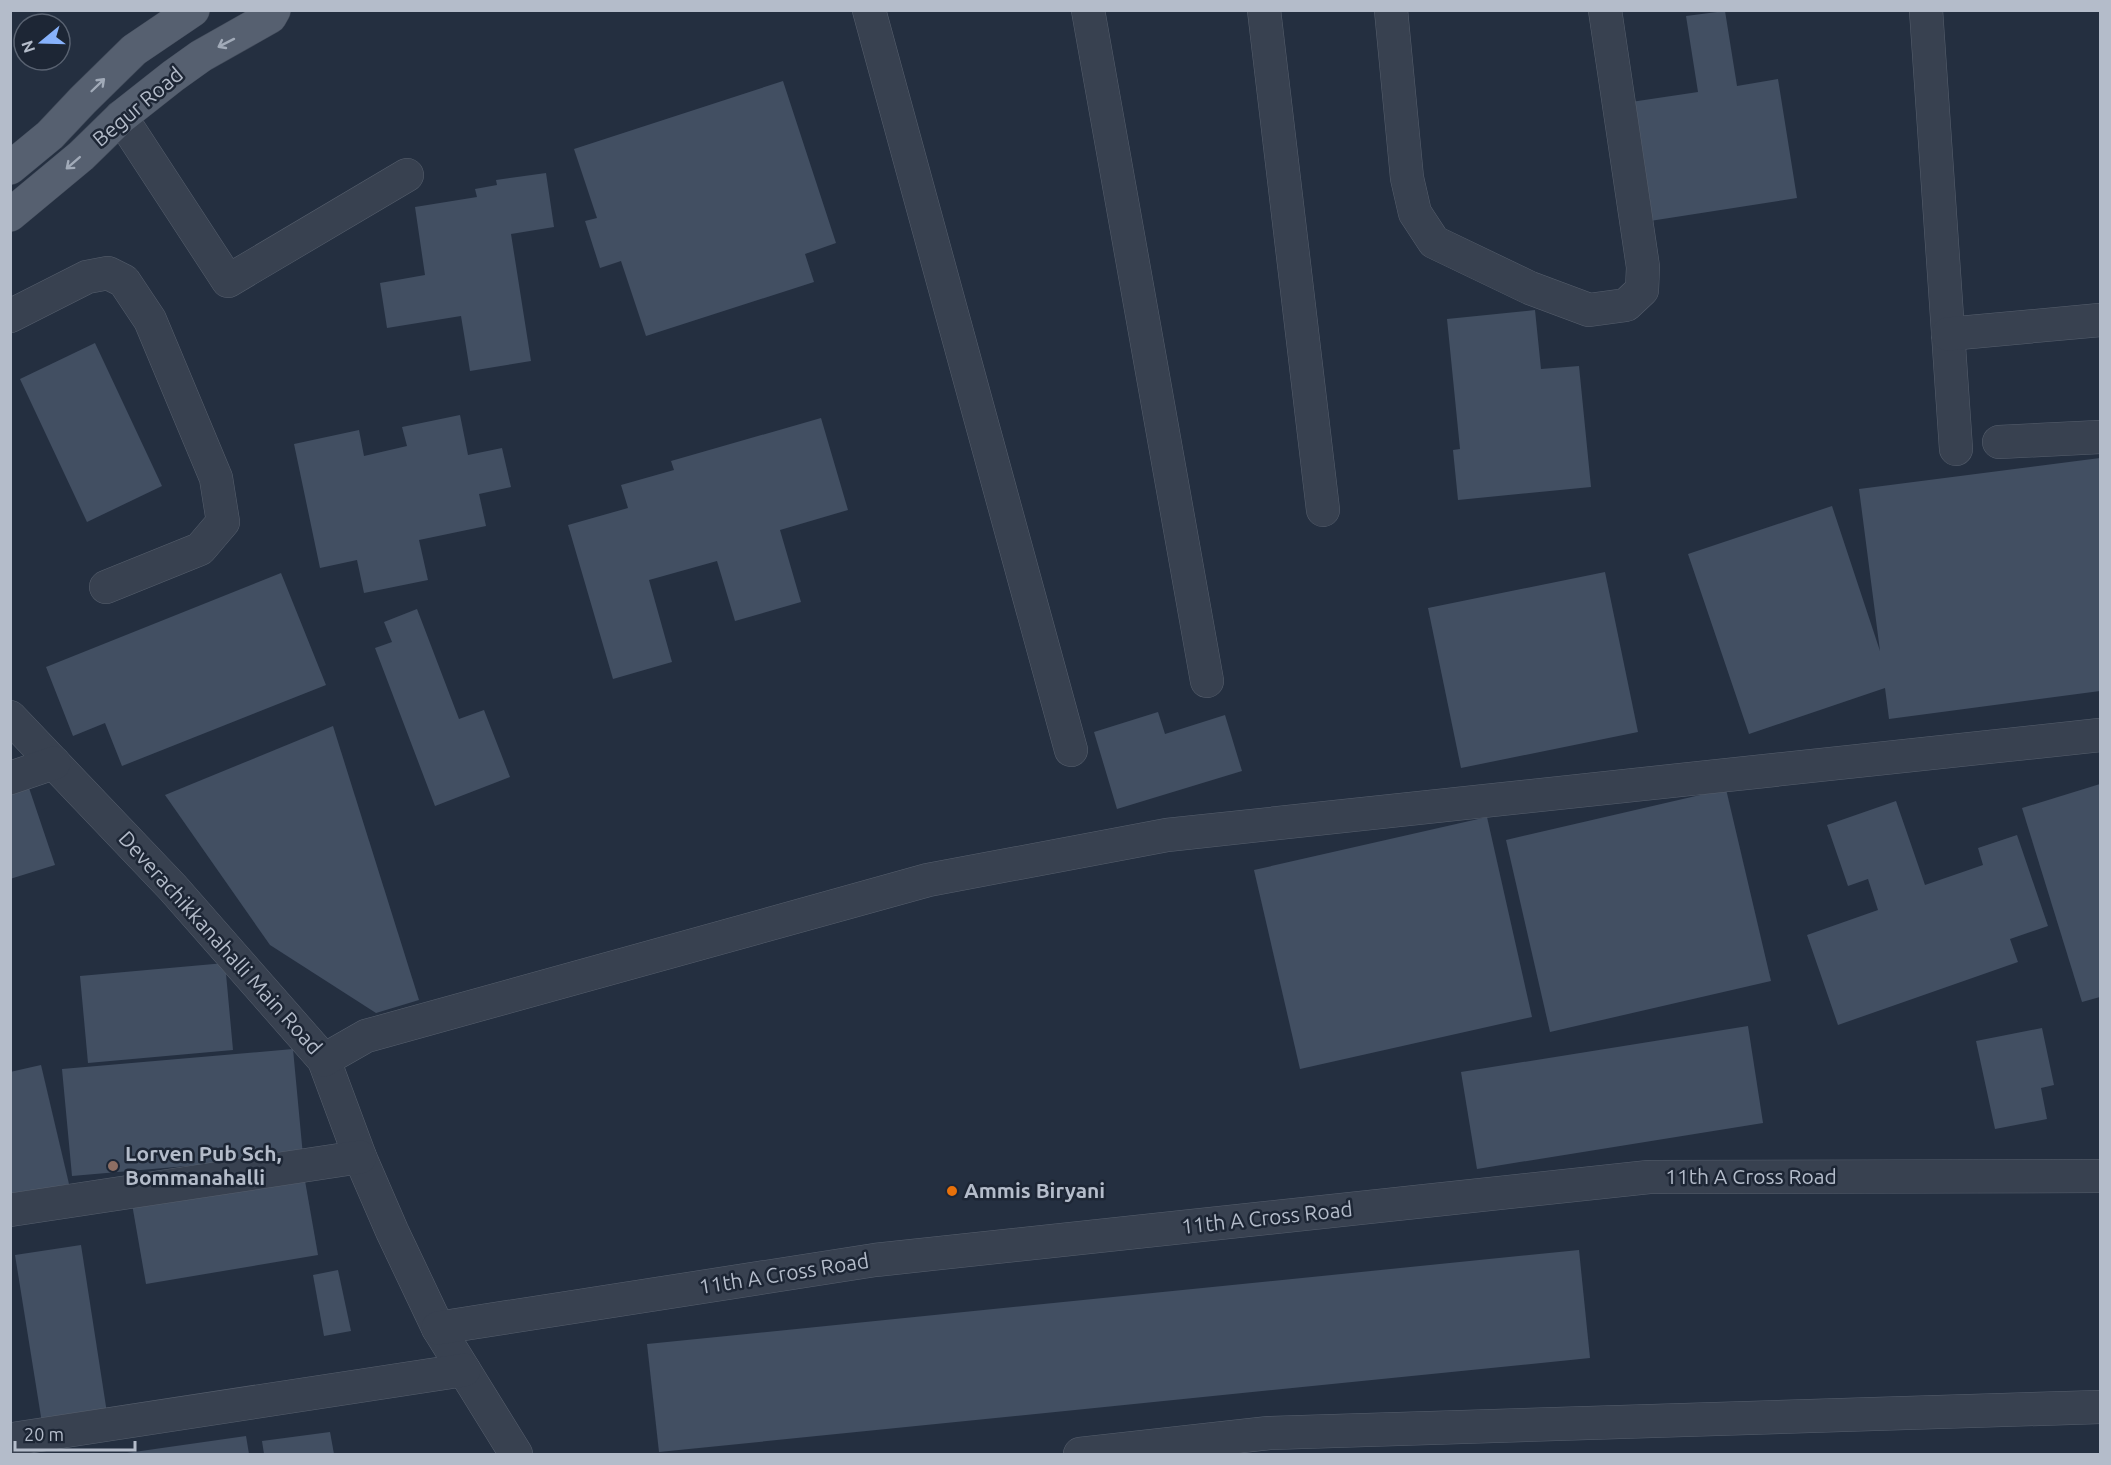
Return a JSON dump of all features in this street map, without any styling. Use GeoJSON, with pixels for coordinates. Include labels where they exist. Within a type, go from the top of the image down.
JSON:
{"type":"FeatureCollection","features":[{"type":"Feature","properties":{"kind":"main road","name":"Begur Road"},"geometry":{"type":"LineString","coordinates":[[10,168],[50,135],[134,50],[193,10]]}},
{"type":"Feature","properties":{"kind":"main road","name":"Begur Road"},"geometry":{"type":"LineString","coordinates":[[10,215],[81,156],[121,117],[201,56],[270,17],[274,10]]}},
{"type":"Feature","properties":{"kind":"street"},"geometry":{"type":"LineString","coordinates":[[869,10],[1071,750]]}},
{"type":"Feature","properties":{"kind":"street"},"geometry":{"type":"LineString","coordinates":[[1088,10],[1207,681]]}},
{"type":"Feature","properties":{"kind":"street"},"geometry":{"type":"LineString","coordinates":[[1264,10],[1323,510]]}},
{"type":"Feature","properties":{"kind":"street"},"geometry":{"type":"LineString","coordinates":[[1391,10],[1407,177],[1415,213],[1434,242],[1530,288],[1589,310],[1626,305],[1642,290],[1643,267],[1605,10]]}},
{"type":"Feature","properties":{"kind":"street"},"geometry":{"type":"LineString","coordinates":[[1926,10],[1956,449]]}},
{"type":"Feature","properties":{"kind":"street"},"geometry":{"type":"LineString","coordinates":[[121,117],[228,281],[407,175]]}},
{"type":"Feature","properties":{"kind":"street"},"geometry":{"type":"LineString","coordinates":[[10,316],[87,277],[108,273],[124,281],[150,320],[216,478],[223,522],[200,549],[106,587]]}},
{"type":"Feature","properties":{"kind":"street"},"geometry":{"type":"LineString","coordinates":[[1948,334],[2100,320]]}},
{"type":"Feature","properties":{"kind":"street"},"geometry":{"type":"LineString","coordinates":[[1999,442],[2100,437]]}},
{"type":"Feature","properties":{"kind":"street","name":"Deverachikkanahalli Main Road"},"geometry":{"type":"LineString","coordinates":[[10,717],[173,888],[324,1060],[360,1157],[392,1232],[438,1328],[516,1455]]}},
{"type":"Feature","properties":{"kind":"street"},"geometry":{"type":"LineString","coordinates":[[324,1060],[366,1036],[928,880],[1167,835],[2100,735]]}},
{"type":"Feature","properties":{"kind":"street"},"geometry":{"type":"LineString","coordinates":[[10,778],[54,763]]}},
{"type":"Feature","properties":{"kind":"street"},"geometry":{"type":"LineString","coordinates":[[10,1210],[360,1157]]}},
{"type":"Feature","properties":{"kind":"street","name":"11th A Cross Road"},"geometry":{"type":"LineString","coordinates":[[438,1328],[875,1260],[1648,1177],[2100,1176]]}},
{"type":"Feature","properties":{"kind":"street"},"geometry":{"type":"LineString","coordinates":[[13,1438],[464,1370]]}},
{"type":"Feature","properties":{"kind":"street"},"geometry":{"type":"LineString","coordinates":[[1080,1455],[1269,1433],[2100,1407]]}},
{"type":"Feature","properties":{"kind":"building"},"geometry":{"type":"Polygon","coordinates":[[[1725,11],[1737,86],[1778,79],[1797,198],[1650,221],[1631,102],[1698,92],[1686,16],[1725,11]]]}},
{"type":"Feature","properties":{"kind":"building"},"geometry":{"type":"Polygon","coordinates":[[[783,81],[836,243],[805,254],[814,282],[646,336],[621,261],[600,268],[585,221],[597,218],[574,149],[783,81]]]}},
{"type":"Feature","properties":{"kind":"building"},"geometry":{"type":"Polygon","coordinates":[[[546,173],[554,227],[511,234],[531,361],[470,371],[461,316],[387,328],[380,283],[425,275],[415,207],[477,197],[475,189],[497,185],[496,180],[546,173]]]}},
{"type":"Feature","properties":{"kind":"building"},"geometry":{"type":"Polygon","coordinates":[[[1535,310],[1541,369],[1579,366],[1591,487],[1458,500],[1453,450],[1460,449],[1447,319],[1535,310]]]}},
{"type":"Feature","properties":{"kind":"building"},"geometry":{"type":"Polygon","coordinates":[[[95,343],[162,486],[87,522],[20,379],[95,343]]]}},
{"type":"Feature","properties":{"kind":"building"},"geometry":{"type":"Polygon","coordinates":[[[460,415],[468,455],[502,448],[511,487],[479,494],[486,526],[419,540],[428,580],[364,593],[357,560],[320,568],[294,444],[359,430],[364,456],[407,446],[402,427],[460,415]]]}},
{"type":"Feature","properties":{"kind":"building"},"geometry":{"type":"Polygon","coordinates":[[[821,418],[848,510],[780,530],[801,602],[735,621],[717,561],[649,580],[672,662],[613,679],[568,525],[628,508],[621,485],[674,470],[671,461],[821,418]]]}},
{"type":"Feature","properties":{"kind":"building"},"geometry":{"type":"Polygon","coordinates":[[[2100,458],[2100,691],[1889,719],[1885,688],[1749,734],[1688,554],[1832,506],[1880,651],[1859,489],[2100,458]]]}},
{"type":"Feature","properties":{"kind":"building"},"geometry":{"type":"Polygon","coordinates":[[[1605,572],[1638,732],[1461,768],[1428,608],[1605,572]]]}},
{"type":"Feature","properties":{"kind":"building"},"geometry":{"type":"Polygon","coordinates":[[[281,573],[326,685],[122,766],[105,723],[73,736],[46,667],[281,573]]]}},
{"type":"Feature","properties":{"kind":"building"},"geometry":{"type":"Polygon","coordinates":[[[417,609],[459,719],[484,710],[510,777],[435,806],[375,648],[392,642],[384,622],[417,609]]]}},
{"type":"Feature","properties":{"kind":"building"},"geometry":{"type":"Polygon","coordinates":[[[1158,712],[1165,734],[1225,715],[1242,771],[1117,809],[1094,732],[1158,712]]]}},
{"type":"Feature","properties":{"kind":"building"},"geometry":{"type":"Polygon","coordinates":[[[333,726],[419,1000],[376,1013],[270,945],[165,795],[333,726]]]}},
{"type":"Feature","properties":{"kind":"building"},"geometry":{"type":"Polygon","coordinates":[[[27,782],[55,865],[10,879],[10,788],[27,782]]]}},
{"type":"Feature","properties":{"kind":"building"},"geometry":{"type":"Polygon","coordinates":[[[2100,784],[2100,997],[2082,1002],[2022,808],[2100,784]]]}},
{"type":"Feature","properties":{"kind":"building"},"geometry":{"type":"Polygon","coordinates":[[[1726,789],[1771,981],[1550,1032],[1506,840],[1726,789]]]}},
{"type":"Feature","properties":{"kind":"building"},"geometry":{"type":"Polygon","coordinates":[[[1896,801],[1925,885],[1983,865],[1978,848],[2017,835],[2048,926],[2010,939],[2018,962],[1838,1025],[1807,935],[1878,910],[1868,879],[1848,886],[1827,825],[1896,801]]]}},
{"type":"Feature","properties":{"kind":"building"},"geometry":{"type":"Polygon","coordinates":[[[1487,817],[1532,1017],[1300,1069],[1254,870],[1487,817]]]}},
{"type":"Feature","properties":{"kind":"building"},"geometry":{"type":"Polygon","coordinates":[[[225,963],[233,1050],[88,1063],[80,976],[225,963]]]}},
{"type":"Feature","properties":{"kind":"building"},"geometry":{"type":"Polygon","coordinates":[[[1748,1026],[1763,1123],[1477,1169],[1461,1072],[1748,1026]]]}},
{"type":"Feature","properties":{"kind":"building"},"geometry":{"type":"Polygon","coordinates":[[[2042,1028],[2054,1085],[2041,1088],[2047,1119],[1995,1129],[1976,1041],[2042,1028]]]}},
{"type":"Feature","properties":{"kind":"building"},"geometry":{"type":"Polygon","coordinates":[[[293,1049],[303,1156],[72,1176],[62,1069],[293,1049]]]}},
{"type":"Feature","properties":{"kind":"building"},"geometry":{"type":"Polygon","coordinates":[[[41,1065],[69,1184],[10,1198],[10,1072],[41,1065]]]}},
{"type":"Feature","properties":{"kind":"building"},"geometry":{"type":"Polygon","coordinates":[[[304,1175],[318,1255],[146,1284],[132,1204],[304,1175]]]}},
{"type":"Feature","properties":{"kind":"building"},"geometry":{"type":"Polygon","coordinates":[[[81,1245],[107,1413],[42,1423],[15,1255],[81,1245]]]}},
{"type":"Feature","properties":{"kind":"building"},"geometry":{"type":"Polygon","coordinates":[[[1579,1250],[1590,1358],[659,1452],[647,1344],[1579,1250]]]}},
{"type":"Feature","properties":{"kind":"building"},"geometry":{"type":"Polygon","coordinates":[[[338,1270],[351,1331],[324,1336],[313,1275],[338,1270]]]}},
{"type":"Feature","properties":{"kind":"building"},"geometry":{"type":"Polygon","coordinates":[[[330,1432],[334,1454],[264,1454],[262,1441],[330,1432]]]}},
{"type":"Feature","properties":{"kind":"building"},"geometry":{"type":"Polygon","coordinates":[[[246,1436],[249,1454],[127,1454],[127,1453],[246,1436]]]}},
{"type":"Feature","properties":{"kind":"place","name":"Lorven Pub Sch, Bommanahalli"},"geometry":{"type":"Point","coordinates":[113,1166]}},
{"type":"Feature","properties":{"kind":"place","name":"Ammis Biryani"},"geometry":{"type":"Point","coordinates":[952,1191]}}]}
